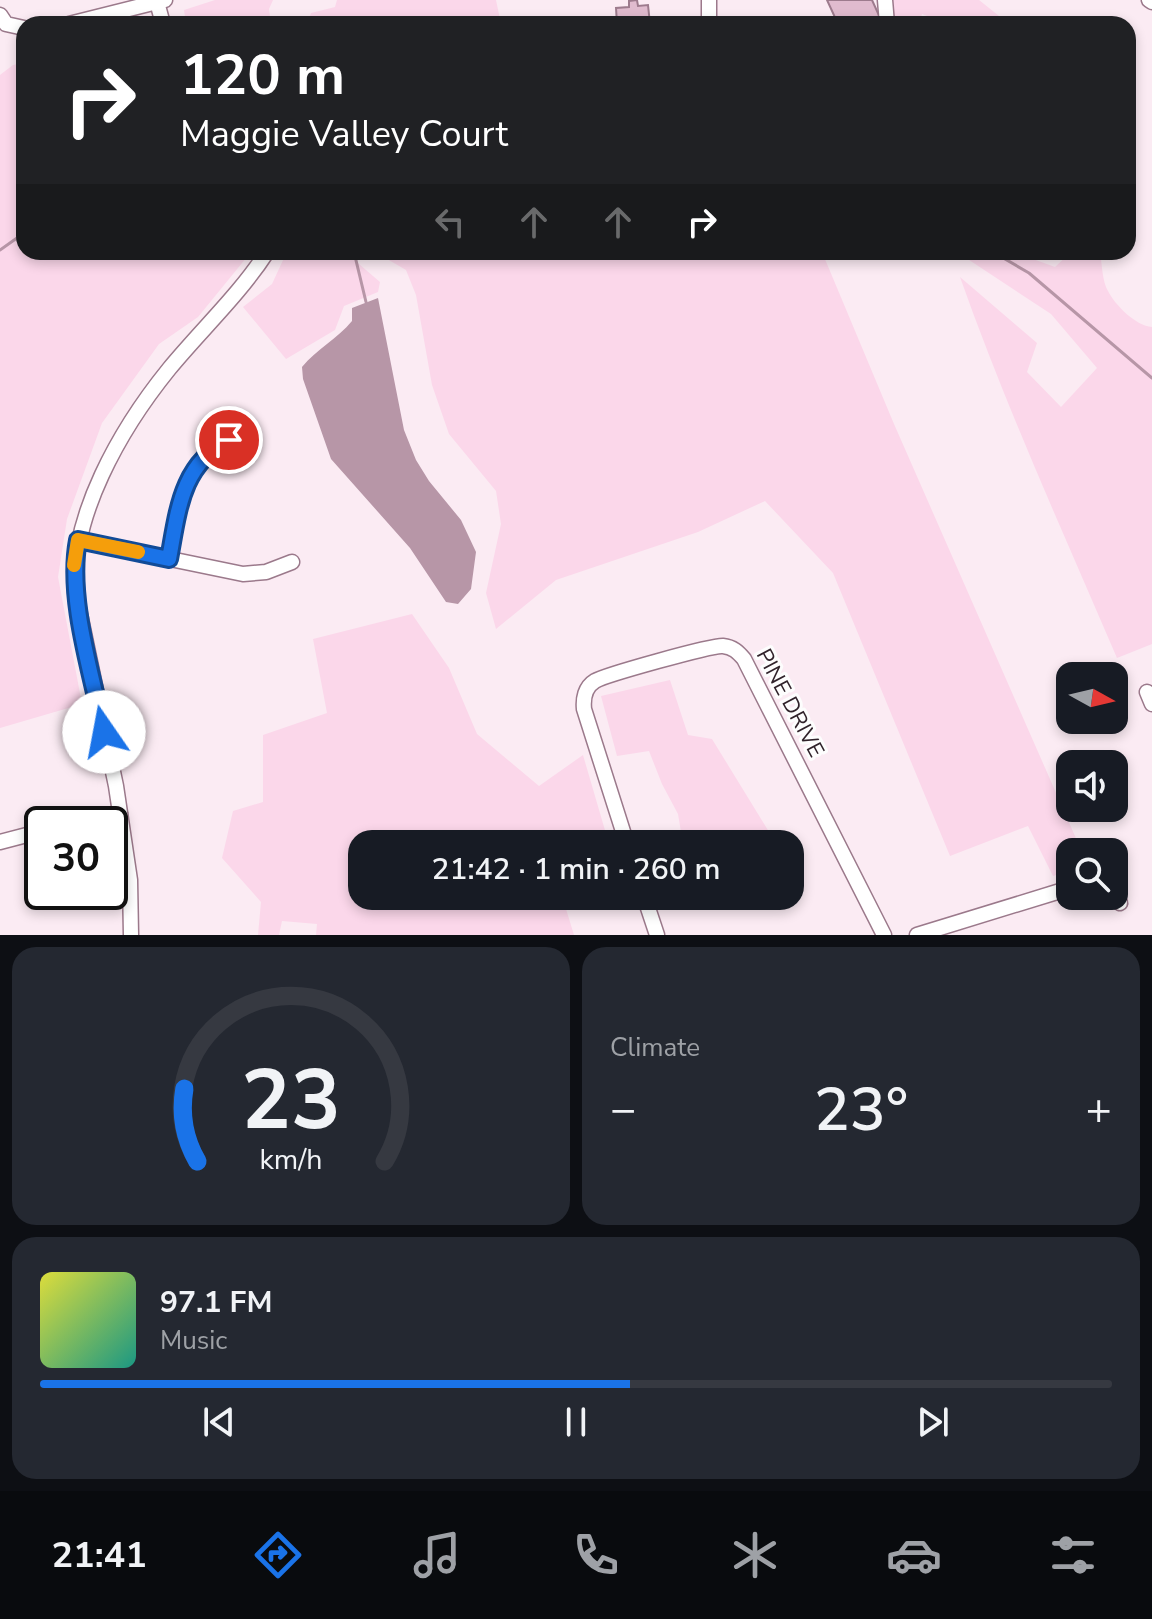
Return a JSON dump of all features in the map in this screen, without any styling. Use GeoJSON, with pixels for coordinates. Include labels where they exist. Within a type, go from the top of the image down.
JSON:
{"type":"FeatureCollection","features":[{"type":"Feature","properties":{"kind":"street"},"geometry":{"type":"LineString","coordinates":[[101,16],[161,1]]}},
{"type":"Feature","properties":{"kind":"street"},"geometry":{"type":"LineString","coordinates":[[118,806],[76,595],[74,565],[78,540],[105,472],[143,403],[261,260]]}},
{"type":"Feature","properties":{"kind":"street"},"geometry":{"type":"LineString","coordinates":[[169,559],[178,507],[189,478],[211,449],[229,440]]}},
{"type":"Feature","properties":{"kind":"street"},"geometry":{"type":"LineString","coordinates":[[78,540],[243,574],[266,572],[292,562]]}},
{"type":"Feature","properties":{"kind":"street","name":"PINE DRIVE"},"geometry":{"type":"LineString","coordinates":[[623,830],[584,709],[587,689],[595,680],[718,646],[730,648],[744,659],[884,935]]}},
{"type":"Feature","properties":{"kind":"street"},"geometry":{"type":"LineString","coordinates":[[0,842],[24,836]]}},
{"type":"Feature","properties":{"kind":"street"},"geometry":{"type":"LineString","coordinates":[[128,869],[131,935]]}},
{"type":"Feature","properties":{"kind":"street"},"geometry":{"type":"LineString","coordinates":[[917,935],[1056,893]]}},
{"type":"Feature","properties":{"kind":"street"},"geometry":{"type":"LineString","coordinates":[[649,910],[657,935]]}},
{"type":"Feature","properties":{"kind":"shaded area"},"geometry":{"type":"Polygon","coordinates":[[[215,0],[273,0],[270,16],[185,16],[184,10],[215,0]]]}},
{"type":"Feature","properties":{"kind":"shaded area"},"geometry":{"type":"Polygon","coordinates":[[[337,0],[496,0],[499,16],[310,16],[311,13],[335,7],[337,0]]]}},
{"type":"Feature","properties":{"kind":"shaded area"},"geometry":{"type":"Polygon","coordinates":[[[891,0],[979,0],[999,16],[922,14],[892,16],[891,0]]]}},
{"type":"Feature","properties":{"kind":"shaded area"},"geometry":{"type":"Polygon","coordinates":[[[16,64],[16,260],[244,260],[198,317],[159,344],[102,423],[67,519],[58,577],[82,704],[0,728],[0,75],[16,64]]]}},
{"type":"Feature","properties":{"kind":"shaded area"},"geometry":{"type":"Polygon","coordinates":[[[283,260],[354,260],[380,282],[378,292],[344,306],[335,330],[286,359],[243,307],[272,284],[283,260]]]}},
{"type":"Feature","properties":{"kind":"shaded area"},"geometry":{"type":"Polygon","coordinates":[[[389,260],[825,260],[1056,793],[1056,822],[1069,822],[1076,838],[1056,838],[1056,875],[1053,876],[1028,826],[950,856],[833,573],[765,501],[698,532],[556,580],[496,629],[486,593],[501,524],[496,491],[449,434],[432,385],[416,295],[406,270],[389,260]]]}},
{"type":"Feature","properties":{"kind":"shaded area"},"geometry":{"type":"Polygon","coordinates":[[[969,260],[1036,260],[1055,267],[1062,260],[1101,260],[1104,282],[1111,297],[1133,319],[1152,327],[1152,644],[1117,658],[1016,421],[960,277],[1037,343],[1027,372],[1061,407],[1097,368],[1051,314],[969,260]]]}},
{"type":"Feature","properties":{"kind":"shaded area"},"geometry":{"type":"Polygon","coordinates":[[[378,298],[404,430],[416,460],[461,520],[476,552],[471,589],[458,604],[446,602],[410,548],[331,459],[303,379],[302,367],[352,321],[352,308],[378,298]]]}},
{"type":"Feature","properties":{"kind":"shaded area"},"geometry":{"type":"Polygon","coordinates":[[[412,614],[449,668],[477,734],[539,786],[583,755],[605,830],[348,830],[348,910],[566,910],[574,935],[316,935],[317,924],[282,921],[279,935],[258,935],[261,902],[222,858],[233,811],[263,802],[263,735],[327,713],[313,639],[412,614]]]}},
{"type":"Feature","properties":{"kind":"shaded area"},"geometry":{"type":"Polygon","coordinates":[[[670,680],[688,735],[712,739],[768,830],[681,830],[678,814],[649,751],[617,756],[601,696],[670,680]]]}},
{"type":"Feature","properties":{"kind":"building"},"geometry":{"type":"Polygon","coordinates":[[[637,0],[638,6],[648,5],[649,16],[616,16],[616,8],[629,7],[629,1],[637,0]]]}},
{"type":"Feature","properties":{"kind":"building"},"geometry":{"type":"Polygon","coordinates":[[[827,0],[872,0],[879,16],[834,16],[827,0]]]}},
{"type":"Feature","properties":{"kind":"waterway"},"geometry":{"type":"LineString","coordinates":[[0,250],[16,239]]}},
{"type":"Feature","properties":{"kind":"waterway"},"geometry":{"type":"LineString","coordinates":[[356,260],[366,302]]}},
{"type":"Feature","properties":{"kind":"waterway"},"geometry":{"type":"LineString","coordinates":[[1007,260],[1029,273],[1152,378]]}},
{"type":"Feature","properties":{"kind":"slow traffic"},"geometry":{"type":"LineString","coordinates":[[74,565],[78,540],[138,552]]}},
{"type":"Feature","properties":{"kind":"route"},"geometry":{"type":"LineString","coordinates":[[104,732],[76,595],[74,565],[78,540],[169,559],[178,507],[189,478],[211,449],[229,440]]}}]}
